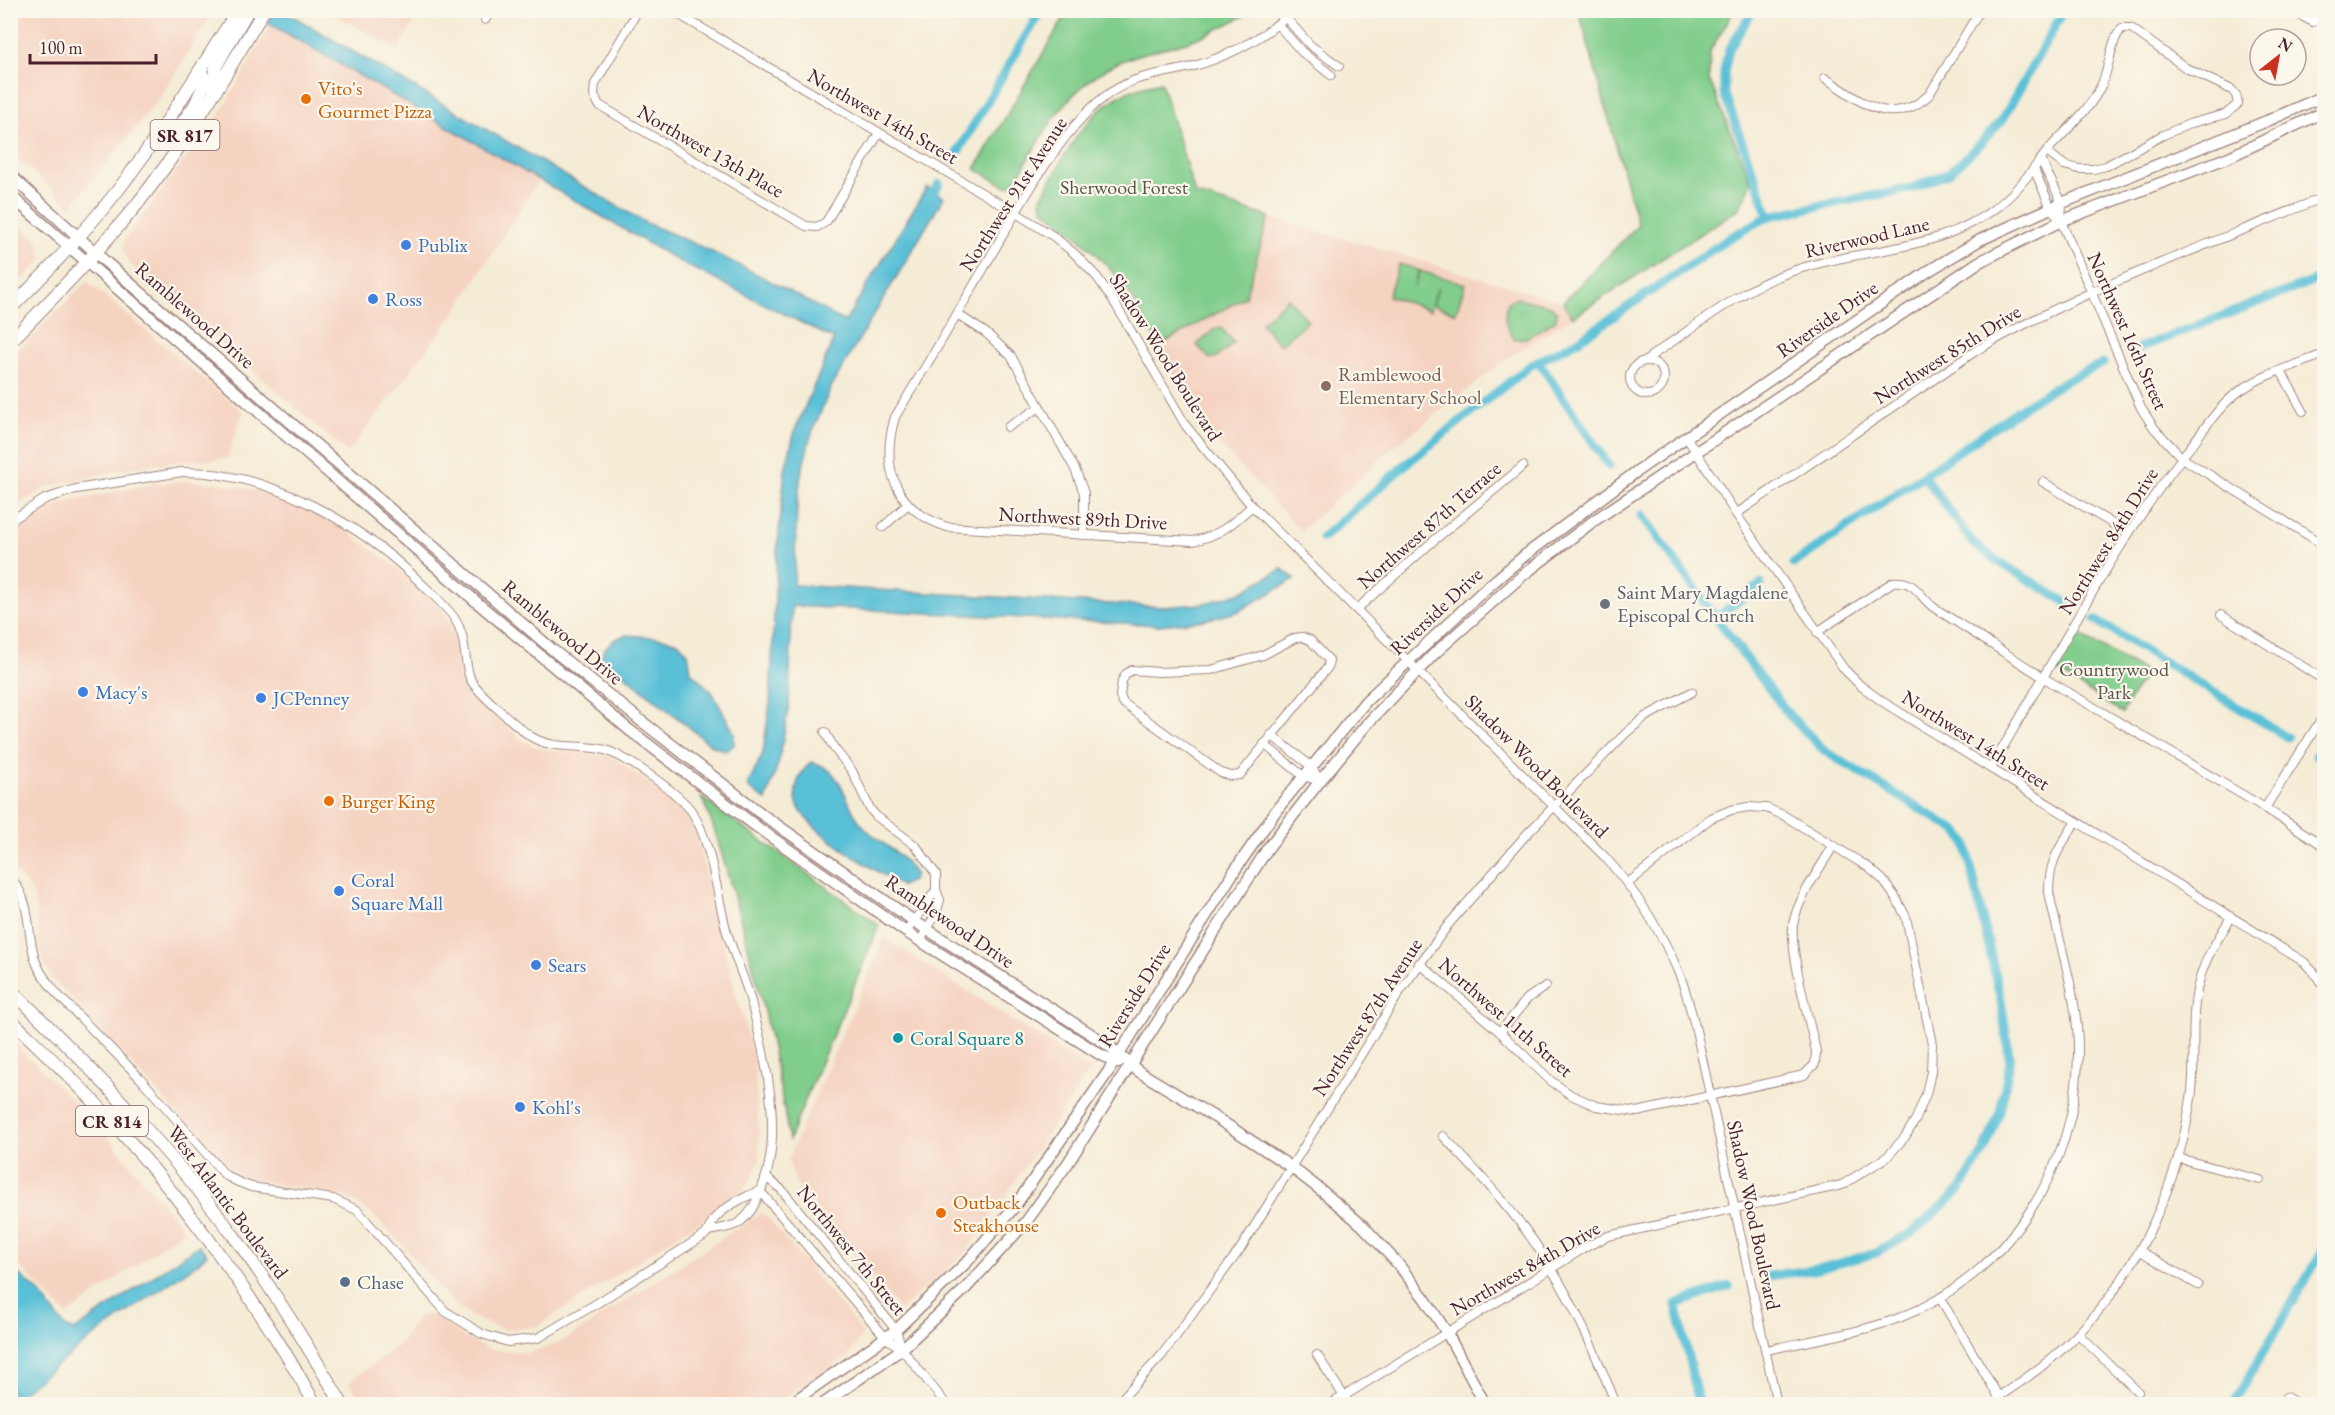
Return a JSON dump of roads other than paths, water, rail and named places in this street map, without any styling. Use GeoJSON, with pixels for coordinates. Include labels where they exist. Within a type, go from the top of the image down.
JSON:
{"type":"FeatureCollection","features":[{"type":"Feature","properties":{"kind":"main road","name":"SR 817"},"geometry":{"type":"LineString","coordinates":[[10,309],[70,248],[158,136],[238,10]]}},
{"type":"Feature","properties":{"kind":"main road"},"geometry":{"type":"LineString","coordinates":[[216,91],[212,85],[216,66],[248,10]]}},
{"type":"Feature","properties":{"kind":"main road","name":"SR 817"},"geometry":{"type":"LineString","coordinates":[[10,342],[87,263],[135,207],[216,91],[264,10]]}},
{"type":"Feature","properties":{"kind":"main road"},"geometry":{"type":"LineString","coordinates":[[177,147],[182,123],[195,105],[204,85],[201,69]]}},
{"type":"Feature","properties":{"kind":"main road","name":"West Atlantic Boulevard"},"geometry":{"type":"LineString","coordinates":[[10,989],[125,1104],[220,1218],[280,1304],[342,1404]]}},
{"type":"Feature","properties":{"kind":"main road","name":"West Atlantic Boulevard"},"geometry":{"type":"LineString","coordinates":[[10,1019],[109,1118],[203,1232],[256,1305],[315,1404]]}},
{"type":"Feature","properties":{"kind":"street"},"geometry":{"type":"LineString","coordinates":[[485,20],[491,10]]}},
{"type":"Feature","properties":{"kind":"street","name":"Northwest 13th Place"},"geometry":{"type":"LineString","coordinates":[[638,10],[595,84],[594,94],[599,105],[806,226],[817,227],[826,222],[879,133]]}},
{"type":"Feature","properties":{"kind":"street","name":"Northwest 14th Street"},"geometry":{"type":"LineString","coordinates":[[671,10],[1016,213],[1053,236],[1075,254]]}},
{"type":"Feature","properties":{"kind":"street","name":"Northwest 91st Avenue"},"geometry":{"type":"LineString","coordinates":[[908,504],[895,485],[890,469],[888,453],[895,417],[1016,213],[1081,118],[1103,98],[1132,80],[1190,67],[1224,56],[1253,42],[1278,25],[1294,10]]}},
{"type":"Feature","properties":{"kind":"street"},"geometry":{"type":"LineString","coordinates":[[2290,10],[2313,22],[2325,17]]}},
{"type":"Feature","properties":{"kind":"street"},"geometry":{"type":"LineString","coordinates":[[1825,78],[1874,109],[1902,112],[1917,106],[1929,95],[1978,11]]}},
{"type":"Feature","properties":{"kind":"street"},"geometry":{"type":"LineString","coordinates":[[1286,18],[1310,45],[1339,66]]}},
{"type":"Feature","properties":{"kind":"street"},"geometry":{"type":"LineString","coordinates":[[1278,25],[1302,52],[1331,75]]}},
{"type":"Feature","properties":{"kind":"street","name":"Riverwood Lane"},"geometry":{"type":"LineString","coordinates":[[1648,361],[1662,369],[1664,379],[1663,385],[1656,393],[1645,395],[1634,390],[1631,385],[1630,373],[1636,364],[1648,361],[1651,356],[1718,311],[1770,280],[1810,266],[1930,241],[1978,220],[2003,202],[2034,169],[2047,152],[2087,109],[2109,68],[2115,36],[2122,27],[2131,28],[2186,68],[2232,90],[2236,95],[2238,104],[2226,114],[2192,123],[2163,135],[2106,166],[2079,169],[2064,165],[2047,152]]}},
{"type":"Feature","properties":{"kind":"street","name":"Riverside Drive"},"geometry":{"type":"LineString","coordinates":[[790,1404],[896,1330],[967,1262],[1015,1206],[1116,1058],[1235,870],[1303,776],[1366,701],[1524,556],[1602,496],[1930,270],[1980,240],[2062,203],[2325,96]]}},
{"type":"Feature","properties":{"kind":"street","name":"Riverside Drive"},"geometry":{"type":"LineString","coordinates":[[823,1404],[902,1349],[965,1289],[1026,1222],[1068,1163],[1268,848],[1367,724],[1418,671],[1523,574],[1592,522],[1979,262],[2061,221],[2229,157],[2325,112]]}},
{"type":"Feature","properties":{"kind":"street","name":"Northwest 16th Street"},"geometry":{"type":"LineString","coordinates":[[2041,160],[2062,203],[2061,221]]}},
{"type":"Feature","properties":{"kind":"street","name":"Northwest 16th Street"},"geometry":{"type":"LineString","coordinates":[[2034,169],[2051,208],[2061,221],[2142,408],[2154,428],[2182,458],[2325,545]]}},
{"type":"Feature","properties":{"kind":"street","name":"Ramblewood Drive"},"geometry":{"type":"LineString","coordinates":[[10,175],[80,236],[96,253],[554,651],[738,796],[914,921],[1116,1058]]}},
{"type":"Feature","properties":{"kind":"street","name":"Ramblewood Drive"},"geometry":{"type":"LineString","coordinates":[[10,195],[546,661],[628,729],[730,807],[920,941],[1130,1066],[1291,1167],[1363,1226],[1398,1264],[1447,1333],[1485,1404]]}},
{"type":"Feature","properties":{"kind":"street","name":"Northwest 85th Drive"},"geometry":{"type":"LineString","coordinates":[[1736,514],[1977,350],[2038,316],[2092,291],[2325,197]]}},
{"type":"Feature","properties":{"kind":"street","name":"Shadow Wood Boulevard"},"geometry":{"type":"LineString","coordinates":[[1075,254],[1097,277],[1113,300],[1186,426],[1252,506],[1605,857],[1628,883],[1659,930],[1681,978],[1696,1030],[1778,1404]]}},
{"type":"Feature","properties":{"kind":"street"},"geometry":{"type":"LineString","coordinates":[[957,314],[986,333],[1011,356],[1075,469],[1084,493],[1084,535]]}},
{"type":"Feature","properties":{"kind":"street","name":"Northwest 84th Drive"},"geometry":{"type":"LineString","coordinates":[[1991,768],[2128,533],[2160,485],[2222,408],[2240,391],[2258,379],[2325,354]]}},
{"type":"Feature","properties":{"kind":"street"},"geometry":{"type":"LineString","coordinates":[[2281,371],[2303,411]]}},
{"type":"Feature","properties":{"kind":"street"},"geometry":{"type":"LineString","coordinates":[[1008,427],[1040,407]]}},
{"type":"Feature","properties":{"kind":"street","name":"Northwest 14th Street"},"geometry":{"type":"LineString","coordinates":[[1687,438],[1817,632],[1844,669],[1861,686],[1883,702],[2304,962],[2325,988]]}},
{"type":"Feature","properties":{"kind":"street","name":"Northwest 87th Terrace"},"geometry":{"type":"LineString","coordinates":[[1357,609],[1432,542],[1523,466]]}},
{"type":"Feature","properties":{"kind":"street"},"geometry":{"type":"LineString","coordinates":[[10,521],[45,499],[76,489],[182,472],[204,472],[231,477],[277,490],[355,529],[415,577],[455,619],[464,638],[469,676],[476,688],[530,735],[541,742],[561,746],[606,750],[636,766],[682,800],[702,829],[727,931],[750,998],[768,1075],[773,1146],[767,1178],[754,1210],[738,1224],[708,1231],[599,1302],[538,1338],[508,1342],[482,1334],[445,1311],[357,1210],[333,1199],[251,1187],[236,1182],[220,1170],[141,1078],[57,994],[45,979],[34,955],[23,895],[10,877]]}},
{"type":"Feature","properties":{"kind":"street"},"geometry":{"type":"LineString","coordinates":[[2043,482],[2128,533]]}},
{"type":"Feature","properties":{"kind":"street"},"geometry":{"type":"LineString","coordinates":[[883,527],[908,504]]}},
{"type":"Feature","properties":{"kind":"street","name":"Northwest 89th Drive"},"geometry":{"type":"LineString","coordinates":[[908,504],[933,522],[947,527],[1193,541],[1212,537],[1226,529],[1252,506]]}},
{"type":"Feature","properties":{"kind":"street"},"geometry":{"type":"LineString","coordinates":[[1817,632],[1893,582],[1904,581],[1913,585],[1922,598],[1933,607],[2044,678],[2265,808],[2324,846]]}},
{"type":"Feature","properties":{"kind":"street"},"geometry":{"type":"LineString","coordinates":[[2221,615],[2325,680]]}},
{"type":"Feature","properties":{"kind":"street"},"geometry":{"type":"LineString","coordinates":[[1302,637],[1310,640],[1329,660],[1328,667],[1264,744],[1240,775],[1231,776],[1221,773],[1123,703],[1120,696],[1122,681],[1132,670],[1183,672],[1211,670],[1263,655],[1295,638],[1302,637]]}},
{"type":"Feature","properties":{"kind":"street","name":"Northwest 87th Avenue"},"geometry":{"type":"LineString","coordinates":[[1118,1404],[1162,1355],[1241,1248],[1419,963],[1497,866],[1626,733],[1645,717],[1692,692]]}},
{"type":"Feature","properties":{"kind":"street"},"geometry":{"type":"LineString","coordinates":[[2265,808],[2325,715]]}},
{"type":"Feature","properties":{"kind":"street"},"geometry":{"type":"LineString","coordinates":[[825,732],[852,771],[870,809],[916,846],[936,874],[936,890],[940,900],[936,914],[920,941]]}},
{"type":"Feature","properties":{"kind":"street"},"geometry":{"type":"LineString","coordinates":[[1271,735],[1311,766],[1320,781]]}},
{"type":"Feature","properties":{"kind":"street"},"geometry":{"type":"LineString","coordinates":[[1264,744],[1303,776],[1320,781]]}},
{"type":"Feature","properties":{"kind":"street","name":"Northwest 84th Drive"},"geometry":{"type":"LineString","coordinates":[[1331,1404],[1551,1267],[1608,1236],[1842,1185],[1867,1172],[1887,1157],[1905,1137],[1916,1119],[1926,1094],[1931,1072],[1932,1044],[1906,917],[1884,880],[1868,867],[1783,815],[1766,808],[1748,807],[1731,810],[1711,818],[1628,883]]}},
{"type":"Feature","properties":{"kind":"street"},"geometry":{"type":"LineString","coordinates":[[1767,1350],[1857,1332],[1900,1318],[1940,1298],[1973,1275],[2002,1247],[2027,1218],[2046,1187],[2069,1124],[2076,1089],[2078,1052],[2075,1013],[2049,892],[2049,874],[2053,859],[2076,821]]}},
{"type":"Feature","properties":{"kind":"street","name":"Northwest 11th Street"},"geometry":{"type":"LineString","coordinates":[[1419,963],[1500,1032],[1551,1081],[1571,1095],[1596,1106],[1637,1112],[1804,1075],[1815,1064],[1816,1051],[1792,941],[1793,922],[1799,905],[1833,846]]}},
{"type":"Feature","properties":{"kind":"street"},"geometry":{"type":"LineString","coordinates":[[906,932],[936,890]]}},
{"type":"Feature","properties":{"kind":"street"},"geometry":{"type":"LineString","coordinates":[[1940,1298],[2000,1401],[2078,1334],[2102,1305],[2140,1251],[2159,1212],[2178,1158],[2192,1090],[2195,1001],[2200,977],[2208,957],[2231,917]]}},
{"type":"Feature","properties":{"kind":"street"},"geometry":{"type":"LineString","coordinates":[[1500,1032],[1528,998],[1546,986]]}},
{"type":"Feature","properties":{"kind":"street"},"geometry":{"type":"LineString","coordinates":[[1443,1136],[1491,1188],[1551,1267],[1586,1333],[1617,1404]]}},
{"type":"Feature","properties":{"kind":"street"},"geometry":{"type":"LineString","coordinates":[[2178,1158],[2260,1180]]}},
{"type":"Feature","properties":{"kind":"street","name":"Northwest 7th Street"},"geometry":{"type":"LineString","coordinates":[[767,1178],[782,1190],[896,1330],[902,1349]]}},
{"type":"Feature","properties":{"kind":"street"},"geometry":{"type":"LineString","coordinates":[[708,1231],[714,1219],[729,1207],[744,1197],[760,1191]]}},
{"type":"Feature","properties":{"kind":"street","name":"Northwest 7th Street"},"geometry":{"type":"LineString","coordinates":[[760,1191],[886,1338],[902,1349],[946,1404]]}},
{"type":"Feature","properties":{"kind":"street"},"geometry":{"type":"LineString","coordinates":[[2140,1251],[2198,1285]]}},
{"type":"Feature","properties":{"kind":"street"},"geometry":{"type":"LineString","coordinates":[[2078,1334],[2138,1392]]}},
{"type":"Feature","properties":{"kind":"street"},"geometry":{"type":"LineString","coordinates":[[1317,1355],[1349,1404]]}},
{"type":"Feature","properties":{"kind":"street"},"geometry":{"type":"LineString","coordinates":[[2286,1397],[2298,1404]]}},
{"type":"Feature","properties":{"kind":"water"},"geometry":{"type":"Polygon","coordinates":[[[274,11],[284,11],[646,223],[747,269],[845,322],[927,187],[944,197],[832,385],[811,435],[801,474],[797,505],[794,585],[1163,607],[1202,604],[1239,593],[1282,569],[1295,579],[1237,612],[1200,621],[1159,625],[792,606],[789,706],[779,761],[766,800],[747,787],[763,753],[770,703],[777,552],[785,470],[795,430],[834,339],[682,263],[267,22],[274,11]]]}},
{"type":"Feature","properties":{"kind":"water"},"geometry":{"type":"Polygon","coordinates":[[[626,635],[662,638],[678,642],[688,653],[691,672],[712,692],[734,733],[734,745],[726,751],[711,745],[601,656],[611,642],[626,635]]]}},
{"type":"Feature","properties":{"kind":"water"},"geometry":{"type":"Polygon","coordinates":[[[811,762],[832,773],[859,821],[909,866],[915,874],[912,881],[901,886],[845,850],[806,818],[799,808],[796,790],[799,778],[811,762]]]}},
{"type":"Feature","properties":{"kind":"water"},"geometry":{"type":"Polygon","coordinates":[[[199,1245],[207,1254],[198,1263],[97,1334],[11,1401],[11,1267],[40,1293],[65,1327],[74,1331],[199,1245]]]}},
{"type":"Feature","properties":{"kind":"waterway"},"geometry":{"type":"LineString","coordinates":[[958,152],[1041,10]]}},
{"type":"Feature","properties":{"kind":"waterway"},"geometry":{"type":"LineString","coordinates":[[1753,10],[1729,49],[1724,72],[1724,93],[1769,216]]}},
{"type":"Feature","properties":{"kind":"waterway"},"geometry":{"type":"LineString","coordinates":[[1322,538],[1406,464],[1531,365],[1576,342],[1731,237],[1769,216],[1912,188],[1949,173],[2002,120],[2064,10]]}},
{"type":"Feature","properties":{"kind":"waterway"},"geometry":{"type":"LineString","coordinates":[[929,201],[939,184]]}},
{"type":"Feature","properties":{"kind":"waterway"},"geometry":{"type":"LineString","coordinates":[[2139,348],[2324,277]]}},
{"type":"Feature","properties":{"kind":"waterway"},"geometry":{"type":"LineString","coordinates":[[1538,361],[1609,466]]}},
{"type":"Feature","properties":{"kind":"waterway"},"geometry":{"type":"LineString","coordinates":[[1793,564],[2023,407],[2063,382],[2103,363]]}},
{"type":"Feature","properties":{"kind":"waterway"},"geometry":{"type":"LineString","coordinates":[[1924,476],[1973,543],[1997,561],[2066,602]]}},
{"type":"Feature","properties":{"kind":"waterway"},"geometry":{"type":"LineString","coordinates":[[1642,515],[1789,715],[1826,752],[1957,831],[1965,840],[2001,1001],[2010,1062],[2000,1112],[1984,1151],[1960,1190],[1912,1233],[1876,1253],[1818,1269],[1768,1276]]}},
{"type":"Feature","properties":{"kind":"waterway"},"geometry":{"type":"LineString","coordinates":[[1716,618],[1761,584]]}},
{"type":"Feature","properties":{"kind":"waterway"},"geometry":{"type":"LineString","coordinates":[[2095,620],[2287,737]]}},
{"type":"Feature","properties":{"kind":"waterway"},"geometry":{"type":"LineString","coordinates":[[2316,755],[2324,760]]}},
{"type":"Feature","properties":{"kind":"waterway"},"geometry":{"type":"LineString","coordinates":[[2233,1404],[2324,1248]]}},
{"type":"Feature","properties":{"kind":"waterway"},"geometry":{"type":"LineString","coordinates":[[1699,1404],[1676,1304],[1729,1286]]}},
{"type":"Feature","properties":{"kind":"place","name":"Vito's Gourmet Pizza"},"geometry":{"type":"Point","coordinates":[306,99]}},
{"type":"Feature","properties":{"kind":"place","name":"Publix"},"geometry":{"type":"Point","coordinates":[406,245]}},
{"type":"Feature","properties":{"kind":"place","name":"Ross"},"geometry":{"type":"Point","coordinates":[373,299]}},
{"type":"Feature","properties":{"kind":"place","name":"Ramblewood Elementary School"},"geometry":{"type":"Point","coordinates":[1326,386]}},
{"type":"Feature","properties":{"kind":"place","name":"Saint Mary Magdalene Episcopal Church"},"geometry":{"type":"Point","coordinates":[1605,604]}},
{"type":"Feature","properties":{"kind":"place","name":"Macy's"},"geometry":{"type":"Point","coordinates":[83,692]}},
{"type":"Feature","properties":{"kind":"place","name":"JCPenney"},"geometry":{"type":"Point","coordinates":[261,698]}},
{"type":"Feature","properties":{"kind":"place","name":"Burger King"},"geometry":{"type":"Point","coordinates":[329,801]}},
{"type":"Feature","properties":{"kind":"place","name":"Coral Square Mall"},"geometry":{"type":"Point","coordinates":[339,891]}},
{"type":"Feature","properties":{"kind":"place","name":"Sears"},"geometry":{"type":"Point","coordinates":[536,965]}},
{"type":"Feature","properties":{"kind":"place","name":"Coral Square 8"},"geometry":{"type":"Point","coordinates":[898,1038]}},
{"type":"Feature","properties":{"kind":"place","name":"Kohl's"},"geometry":{"type":"Point","coordinates":[520,1107]}},
{"type":"Feature","properties":{"kind":"place","name":"Outback Steakhouse"},"geometry":{"type":"Point","coordinates":[941,1213]}},
{"type":"Feature","properties":{"kind":"place","name":"Chase"},"geometry":{"type":"Point","coordinates":[345,1282]}},
{"type":"Feature","properties":{"kind":"park label","name":"Sherwood Forest"},"geometry":{"type":"Point","coordinates":[1124,187]}},
{"type":"Feature","properties":{"kind":"park label","name":"Countrywood Park"},"geometry":{"type":"Point","coordinates":[2114,680]}}]}
